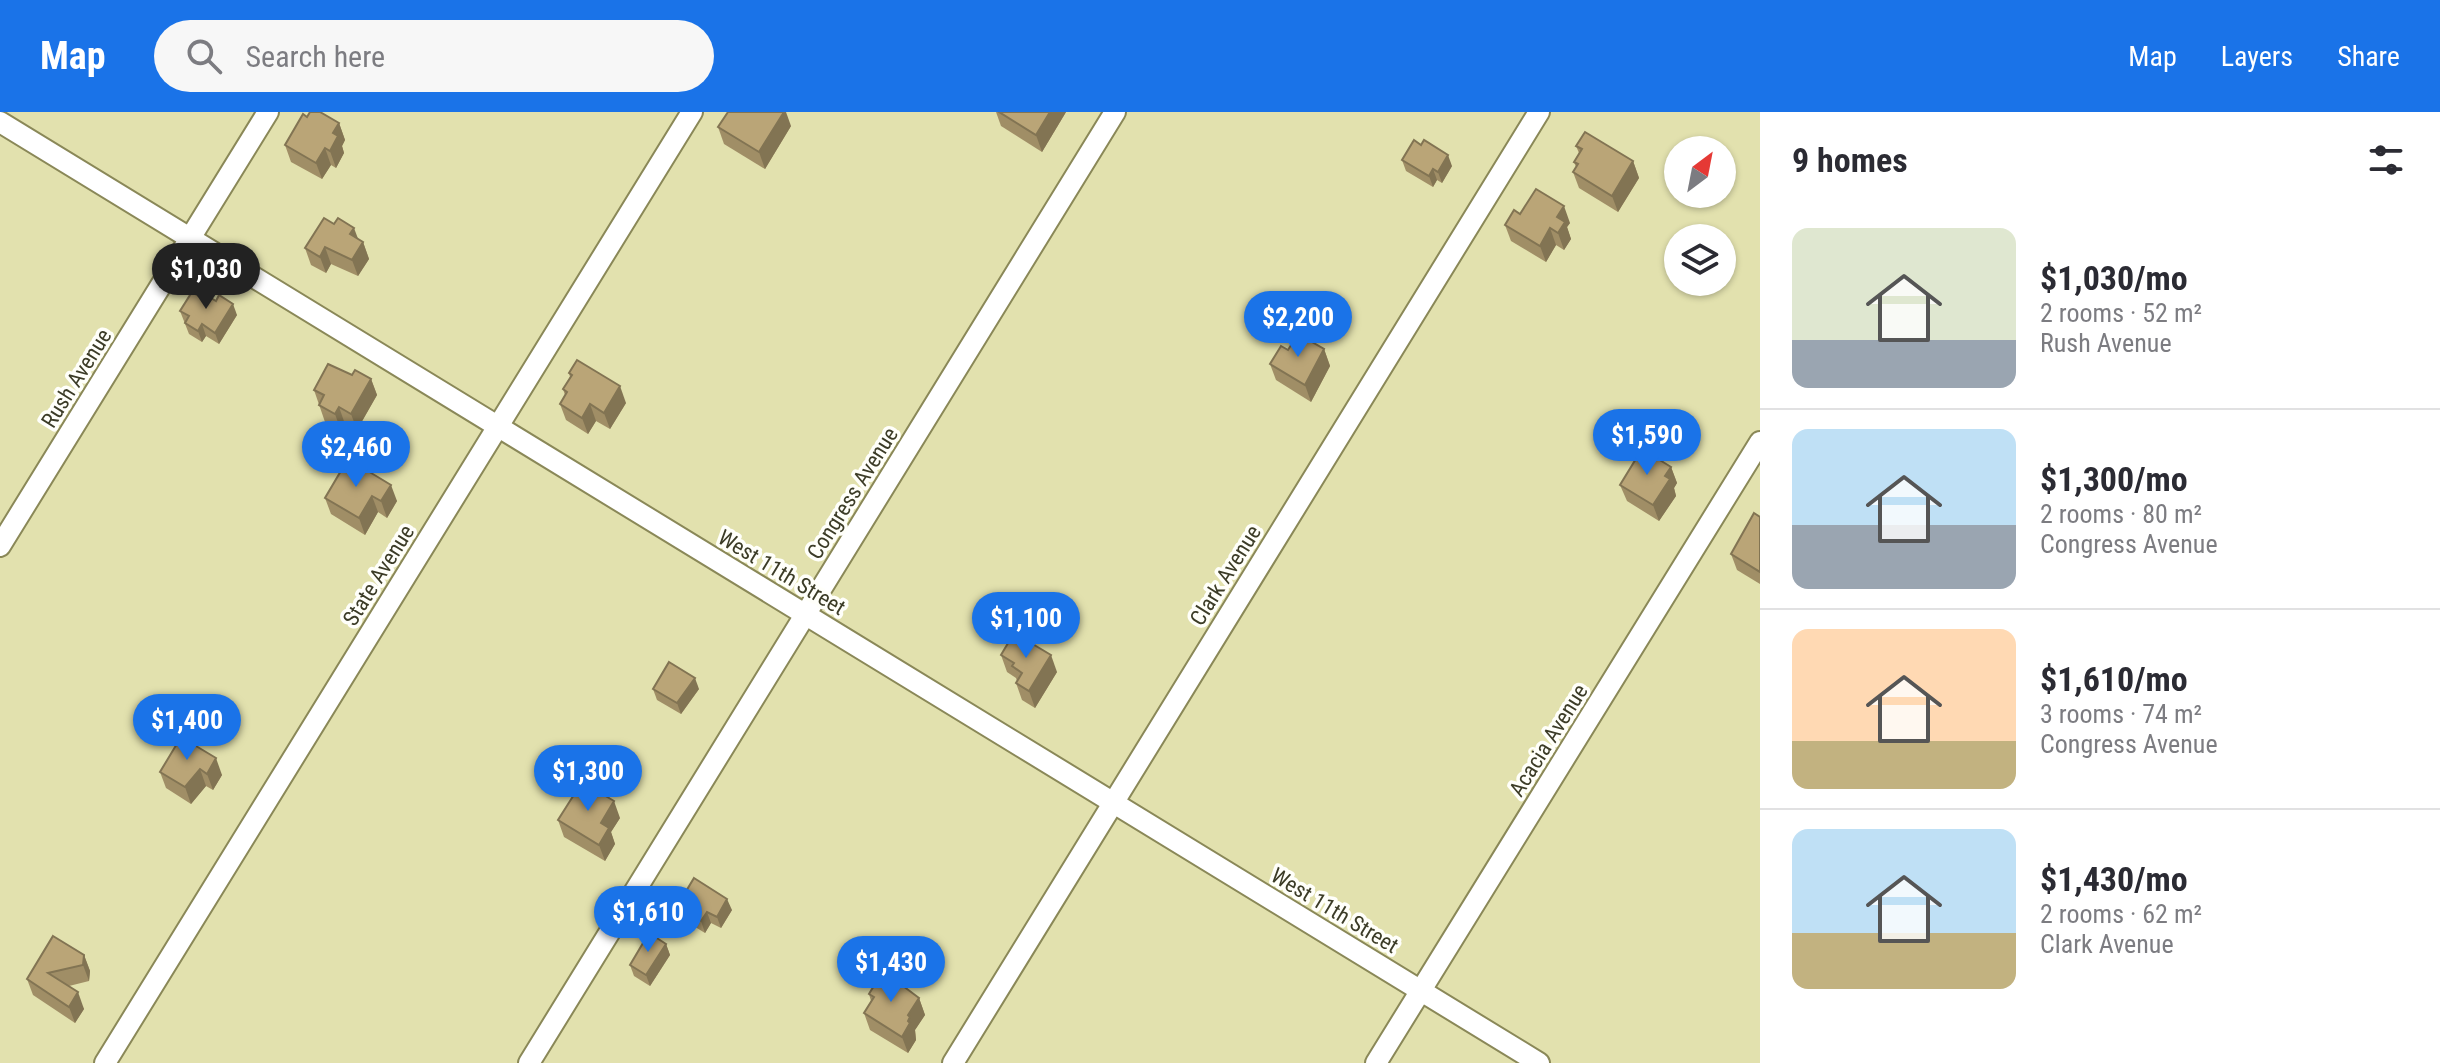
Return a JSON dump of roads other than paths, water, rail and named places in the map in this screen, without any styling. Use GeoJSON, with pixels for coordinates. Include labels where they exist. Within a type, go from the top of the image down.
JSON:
{"type":"FeatureCollection","features":[{"type":"Feature","properties":{"kind":"street","name":"Rush Avenue"},"geometry":{"type":"LineString","coordinates":[[0,546],[268,112]]}},
{"type":"Feature","properties":{"kind":"street","name":"State Avenue"},"geometry":{"type":"LineString","coordinates":[[105,1063],[692,112]]}},
{"type":"Feature","properties":{"kind":"street","name":"Congress Avenue"},"geometry":{"type":"LineString","coordinates":[[529,1063],[1115,112]]}},
{"type":"Feature","properties":{"kind":"street","name":"Clark Avenue"},"geometry":{"type":"LineString","coordinates":[[953,1063],[1539,112]]}},
{"type":"Feature","properties":{"kind":"street","name":"West 11th Street"},"geometry":{"type":"LineString","coordinates":[[0,122],[1539,1063]]}},
{"type":"Feature","properties":{"kind":"street","name":"Acacia Avenue"},"geometry":{"type":"LineString","coordinates":[[1376,1063],[1760,442]]}}]}
